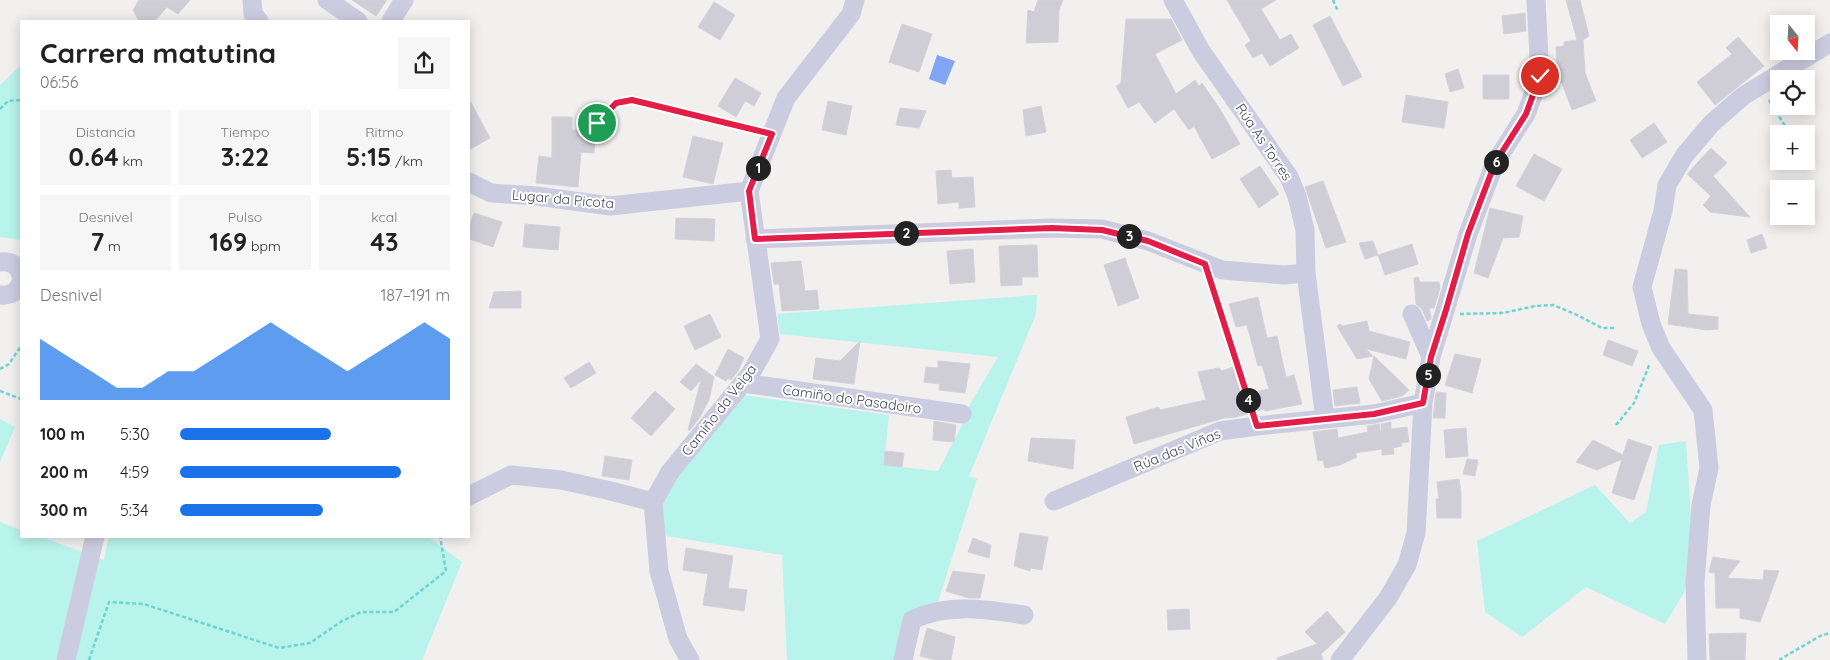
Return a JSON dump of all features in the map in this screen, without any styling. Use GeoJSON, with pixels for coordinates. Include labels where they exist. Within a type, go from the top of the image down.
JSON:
{"type":"FeatureCollection","features":[{"type":"Feature","properties":{"kind":"street"},"geometry":{"type":"LineString","coordinates":[[327,0],[357,20]]}},
{"type":"Feature","properties":{"kind":"street"},"geometry":{"type":"LineString","coordinates":[[393,20],[404,0]]}},
{"type":"Feature","properties":{"kind":"street","name":"Camiño da Veiga"},"geometry":{"type":"LineString","coordinates":[[653,502],[670,472],[751,373],[770,339],[749,191],[786,98],[851,14],[855,0]]}},
{"type":"Feature","properties":{"kind":"street","name":"Rúa As Torres"},"geometry":{"type":"LineString","coordinates":[[1173,0],[1201,51],[1289,177],[1297,196],[1305,230],[1306,272],[1325,419]]}},
{"type":"Feature","properties":{"kind":"street"},"geometry":{"type":"LineString","coordinates":[[1340,660],[1388,598],[1408,565],[1416,533],[1423,403],[1431,357],[1468,234],[1495,163],[1526,114],[1540,76],[1536,0]]}},
{"type":"Feature","properties":{"kind":"street"},"geometry":{"type":"LineString","coordinates":[[1697,660],[1695,583],[1701,505],[1709,468],[1703,410],[1661,348],[1642,287],[1663,211],[1667,185],[1684,156],[1710,124],[1743,96],[1830,43]]}},
{"type":"Feature","properties":{"kind":"street","name":"Lugar da Picota"},"geometry":{"type":"LineString","coordinates":[[470,182],[491,193],[537,196],[610,206],[749,191]]}},
{"type":"Feature","properties":{"kind":"street"},"geometry":{"type":"LineString","coordinates":[[755,239],[1052,228],[1102,230],[1148,241],[1222,270],[1284,275],[1306,272]]}},
{"type":"Feature","properties":{"kind":"street"},"geometry":{"type":"LineString","coordinates":[[0,262],[11,263],[16,266],[20,273]]}},
{"type":"Feature","properties":{"kind":"street"},"geometry":{"type":"LineString","coordinates":[[0,295],[11,294],[16,291],[20,284]]}},
{"type":"Feature","properties":{"kind":"street"},"geometry":{"type":"LineString","coordinates":[[1412,314],[1431,357]]}},
{"type":"Feature","properties":{"kind":"street","name":"Camiño do Pasadoiro"},"geometry":{"type":"LineString","coordinates":[[743,383],[962,414]]}},
{"type":"Feature","properties":{"kind":"street","name":"Rúa das Viñas"},"geometry":{"type":"LineString","coordinates":[[1054,501],[1220,432],[1257,426],[1374,414],[1423,403]]}},
{"type":"Feature","properties":{"kind":"street"},"geometry":{"type":"LineString","coordinates":[[470,496],[511,475],[561,480],[653,502],[659,571],[678,639],[690,660]]}},
{"type":"Feature","properties":{"kind":"street"},"geometry":{"type":"LineString","coordinates":[[66,660],[94,538]]}},
{"type":"Feature","properties":{"kind":"street"},"geometry":{"type":"LineString","coordinates":[[903,660],[912,620],[924,614],[949,609],[984,609],[1024,616]]}},
{"type":"Feature","properties":{"kind":"path"},"geometry":{"type":"LineString","coordinates":[[1332,0],[1338,11]]}},
{"type":"Feature","properties":{"kind":"path"},"geometry":{"type":"LineString","coordinates":[[1760,86],[1784,125]]}},
{"type":"Feature","properties":{"kind":"path"},"geometry":{"type":"LineString","coordinates":[[0,109],[8,101],[20,100]]}},
{"type":"Feature","properties":{"kind":"path"},"geometry":{"type":"LineString","coordinates":[[597,123],[616,103],[632,100],[772,134]]}},
{"type":"Feature","properties":{"kind":"path"},"geometry":{"type":"LineString","coordinates":[[1205,264],[1257,426]]}},
{"type":"Feature","properties":{"kind":"path"},"geometry":{"type":"LineString","coordinates":[[1446,310],[1462,315],[1503,313],[1535,306],[1553,305],[1602,328],[1614,328]]}},
{"type":"Feature","properties":{"kind":"path"},"geometry":{"type":"LineString","coordinates":[[0,369],[9,364],[20,348]]}},
{"type":"Feature","properties":{"kind":"path"},"geometry":{"type":"LineString","coordinates":[[1616,425],[1634,403],[1650,365],[1651,357]]}},
{"type":"Feature","properties":{"kind":"path"},"geometry":{"type":"LineString","coordinates":[[0,391],[20,399]]}},
{"type":"Feature","properties":{"kind":"path"},"geometry":{"type":"LineString","coordinates":[[89,660],[109,602],[144,604],[279,648],[310,643],[342,620],[360,612],[394,612],[427,588],[446,571],[440,538]]}},
{"type":"Feature","properties":{"kind":"path"},"geometry":{"type":"LineString","coordinates":[[1779,660],[1830,632]]}},
{"type":"Feature","properties":{"kind":"shaded area"},"geometry":{"type":"Polygon","coordinates":[[[20,66],[20,240],[0,237],[0,85],[20,66]]]}},
{"type":"Feature","properties":{"kind":"shaded area"},"geometry":{"type":"Polygon","coordinates":[[[1037,295],[1036,314],[969,476],[977,479],[937,605],[919,608],[899,660],[787,660],[782,555],[667,536],[661,528],[660,505],[689,455],[742,395],[889,415],[884,465],[938,471],[962,425],[969,406],[998,357],[780,334],[777,314],[1037,295]]]}},
{"type":"Feature","properties":{"kind":"shaded area"},"geometry":{"type":"Polygon","coordinates":[[[0,419],[15,427],[0,462],[0,419]]]}},
{"type":"Feature","properties":{"kind":"shaded area"},"geometry":{"type":"Polygon","coordinates":[[[1686,441],[1691,518],[1685,591],[1665,624],[1586,587],[1522,637],[1485,612],[1477,541],[1595,485],[1630,523],[1646,512],[1659,445],[1686,441]]]}},
{"type":"Feature","properties":{"kind":"shaded area"},"geometry":{"type":"Polygon","coordinates":[[[0,522],[20,530],[20,538],[44,538],[104,560],[109,538],[430,538],[462,562],[422,660],[0,660],[0,522]]]}},
{"type":"Feature","properties":{"kind":"water"},"geometry":{"type":"Polygon","coordinates":[[[937,55],[955,61],[945,85],[929,79],[937,55]]]}},
{"type":"Feature","properties":{"kind":"building"},"geometry":{"type":"Polygon","coordinates":[[[139,0],[190,0],[178,14],[167,7],[156,20],[138,20],[133,10],[139,0]]]}},
{"type":"Feature","properties":{"kind":"building"},"geometry":{"type":"Polygon","coordinates":[[[352,0],[387,0],[376,16],[352,0]]]}},
{"type":"Feature","properties":{"kind":"building"},"geometry":{"type":"Polygon","coordinates":[[[1038,0],[1063,0],[1059,10],[1058,42],[1026,43],[1028,10],[1034,12],[1038,0]]]}},
{"type":"Feature","properties":{"kind":"building"},"geometry":{"type":"Polygon","coordinates":[[[1227,0],[1276,0],[1261,9],[1280,40],[1291,34],[1299,48],[1270,66],[1262,53],[1253,58],[1245,45],[1251,41],[1227,0]]]}},
{"type":"Feature","properties":{"kind":"building"},"geometry":{"type":"Polygon","coordinates":[[[1566,0],[1580,0],[1589,36],[1583,40],[1585,73],[1596,101],[1572,110],[1557,70],[1556,47],[1564,46],[1564,42],[1577,40],[1566,0]]]}},
{"type":"Feature","properties":{"kind":"building"},"geometry":{"type":"Polygon","coordinates":[[[714,2],[735,15],[720,40],[698,27],[714,2]]]}},
{"type":"Feature","properties":{"kind":"building"},"geometry":{"type":"Polygon","coordinates":[[[1525,13],[1526,31],[1504,34],[1502,16],[1525,13]]]}},
{"type":"Feature","properties":{"kind":"building"},"geometry":{"type":"Polygon","coordinates":[[[1330,16],[1362,77],[1343,86],[1313,25],[1330,16]]]}},
{"type":"Feature","properties":{"kind":"building"},"geometry":{"type":"Polygon","coordinates":[[[1126,19],[1171,19],[1182,40],[1155,54],[1176,94],[1195,80],[1199,86],[1202,83],[1220,109],[1240,144],[1212,159],[1194,126],[1189,130],[1174,109],[1155,123],[1139,102],[1128,108],[1116,86],[1121,83],[1126,19]]]}},
{"type":"Feature","properties":{"kind":"building"},"geometry":{"type":"Polygon","coordinates":[[[902,24],[932,34],[919,72],[889,62],[902,24]]]}},
{"type":"Feature","properties":{"kind":"building"},"geometry":{"type":"Polygon","coordinates":[[[1738,37],[1764,66],[1715,105],[1697,82],[1732,54],[1726,48],[1738,37]]]}},
{"type":"Feature","properties":{"kind":"building"},"geometry":{"type":"Polygon","coordinates":[[[1458,69],[1464,88],[1450,92],[1445,74],[1458,69]]]}},
{"type":"Feature","properties":{"kind":"building"},"geometry":{"type":"Polygon","coordinates":[[[1483,75],[1509,75],[1509,99],[1483,99],[1483,75]]]}},
{"type":"Feature","properties":{"kind":"building"},"geometry":{"type":"Polygon","coordinates":[[[735,78],[761,93],[754,106],[745,101],[736,117],[718,106],[735,78]]]}},
{"type":"Feature","properties":{"kind":"building"},"geometry":{"type":"Polygon","coordinates":[[[1406,95],[1448,102],[1444,128],[1402,122],[1406,95]]]}},
{"type":"Feature","properties":{"kind":"building"},"geometry":{"type":"Polygon","coordinates":[[[470,101],[490,138],[470,149],[470,101]]]}},
{"type":"Feature","properties":{"kind":"building"},"geometry":{"type":"Polygon","coordinates":[[[828,101],[852,106],[846,135],[822,130],[828,101]]]}},
{"type":"Feature","properties":{"kind":"building"},"geometry":{"type":"Polygon","coordinates":[[[1041,106],[1046,132],[1026,136],[1023,110],[1041,106]]]}},
{"type":"Feature","properties":{"kind":"building"},"geometry":{"type":"Polygon","coordinates":[[[900,108],[926,111],[919,128],[896,125],[900,108]]]}},
{"type":"Feature","properties":{"kind":"building"},"geometry":{"type":"Polygon","coordinates":[[[552,117],[572,117],[572,130],[595,132],[594,153],[581,152],[578,187],[536,183],[539,156],[552,158],[552,117]]]}},
{"type":"Feature","properties":{"kind":"building"},"geometry":{"type":"Polygon","coordinates":[[[1654,123],[1667,142],[1642,158],[1630,140],[1654,123]]]}},
{"type":"Feature","properties":{"kind":"building"},"geometry":{"type":"Polygon","coordinates":[[[693,136],[723,143],[713,184],[683,177],[693,136]]]}},
{"type":"Feature","properties":{"kind":"building"},"geometry":{"type":"Polygon","coordinates":[[[1711,148],[1727,163],[1713,176],[1750,217],[1710,212],[1703,205],[1711,196],[1687,174],[1711,148]]]}},
{"type":"Feature","properties":{"kind":"building"},"geometry":{"type":"Polygon","coordinates":[[[1534,154],[1562,169],[1544,201],[1516,186],[1534,154]]]}},
{"type":"Feature","properties":{"kind":"building"},"geometry":{"type":"Polygon","coordinates":[[[1260,166],[1279,194],[1259,208],[1240,179],[1260,166]]]}},
{"type":"Feature","properties":{"kind":"building"},"geometry":{"type":"Polygon","coordinates":[[[951,170],[952,178],[973,177],[975,207],[959,208],[959,202],[938,204],[936,171],[951,170]]]}},
{"type":"Feature","properties":{"kind":"building"},"geometry":{"type":"Polygon","coordinates":[[[1323,181],[1346,242],[1326,248],[1305,187],[1323,181]]]}},
{"type":"Feature","properties":{"kind":"building"},"geometry":{"type":"Polygon","coordinates":[[[1490,208],[1523,216],[1519,237],[1503,238],[1488,278],[1474,273],[1490,208]]]}},
{"type":"Feature","properties":{"kind":"building"},"geometry":{"type":"Polygon","coordinates":[[[474,213],[502,222],[493,247],[470,239],[470,224],[474,213]]]}},
{"type":"Feature","properties":{"kind":"building"},"geometry":{"type":"Polygon","coordinates":[[[676,218],[715,219],[714,241],[675,239],[676,218]]]}},
{"type":"Feature","properties":{"kind":"building"},"geometry":{"type":"Polygon","coordinates":[[[525,224],[560,227],[558,250],[523,247],[525,224]]]}},
{"type":"Feature","properties":{"kind":"building"},"geometry":{"type":"Polygon","coordinates":[[[1762,234],[1767,248],[1751,253],[1747,240],[1762,234]]]}},
{"type":"Feature","properties":{"kind":"building"},"geometry":{"type":"Polygon","coordinates":[[[1373,241],[1378,255],[1365,259],[1359,243],[1373,241]]]}},
{"type":"Feature","properties":{"kind":"building"},"geometry":{"type":"Polygon","coordinates":[[[1412,244],[1418,264],[1385,275],[1378,255],[1412,244]]]}},
{"type":"Feature","properties":{"kind":"building"},"geometry":{"type":"Polygon","coordinates":[[[1037,245],[1038,277],[1022,277],[1022,285],[1001,286],[999,246],[1037,245]]]}},
{"type":"Feature","properties":{"kind":"building"},"geometry":{"type":"Polygon","coordinates":[[[973,249],[975,282],[950,284],[947,251],[973,249]]]}},
{"type":"Feature","properties":{"kind":"building"},"geometry":{"type":"Polygon","coordinates":[[[1125,258],[1139,298],[1118,306],[1104,265],[1125,258]]]}},
{"type":"Feature","properties":{"kind":"building"},"geometry":{"type":"Polygon","coordinates":[[[801,261],[805,291],[817,290],[819,309],[782,311],[779,284],[774,284],[771,263],[801,261]]]}},
{"type":"Feature","properties":{"kind":"building"},"geometry":{"type":"Polygon","coordinates":[[[1675,269],[1687,270],[1688,314],[1718,317],[1718,329],[1706,330],[1668,324],[1675,269]]]}},
{"type":"Feature","properties":{"kind":"building"},"geometry":{"type":"Polygon","coordinates":[[[1418,277],[1420,282],[1439,282],[1440,288],[1434,308],[1429,308],[1431,319],[1427,321],[1422,309],[1416,304],[1414,278],[1418,277]]]}},
{"type":"Feature","properties":{"kind":"building"},"geometry":{"type":"Polygon","coordinates":[[[521,291],[521,308],[489,308],[494,292],[521,291]]]}},
{"type":"Feature","properties":{"kind":"building"},"geometry":{"type":"Polygon","coordinates":[[[1258,297],[1267,338],[1277,336],[1286,377],[1294,375],[1302,404],[1265,411],[1264,409],[1236,417],[1224,418],[1134,444],[1126,417],[1159,407],[1160,410],[1206,400],[1198,372],[1219,368],[1222,371],[1233,367],[1241,395],[1269,389],[1262,365],[1258,366],[1247,325],[1236,327],[1229,304],[1258,297]]]}},
{"type":"Feature","properties":{"kind":"building"},"geometry":{"type":"Polygon","coordinates":[[[710,314],[721,337],[695,350],[684,326],[710,314]]]}},
{"type":"Feature","properties":{"kind":"building"},"geometry":{"type":"Polygon","coordinates":[[[1367,321],[1369,331],[1410,342],[1406,359],[1366,349],[1373,356],[1357,359],[1337,326],[1367,321]]]}},
{"type":"Feature","properties":{"kind":"building"},"geometry":{"type":"Polygon","coordinates":[[[1608,340],[1638,351],[1632,366],[1603,355],[1608,340]]]}},
{"type":"Feature","properties":{"kind":"building"},"geometry":{"type":"Polygon","coordinates":[[[860,341],[854,384],[813,379],[816,358],[840,361],[860,341]]]}},
{"type":"Feature","properties":{"kind":"building"},"geometry":{"type":"Polygon","coordinates":[[[728,349],[744,358],[731,380],[728,378],[726,381],[715,375],[728,349]]]}},
{"type":"Feature","properties":{"kind":"building"},"geometry":{"type":"Polygon","coordinates":[[[1455,354],[1481,359],[1472,393],[1445,385],[1455,354]]]}},
{"type":"Feature","properties":{"kind":"building"},"geometry":{"type":"Polygon","coordinates":[[[1374,356],[1409,390],[1402,396],[1382,401],[1369,379],[1374,356]]]}},
{"type":"Feature","properties":{"kind":"building"},"geometry":{"type":"Polygon","coordinates":[[[938,361],[970,364],[965,393],[939,390],[940,384],[924,382],[926,367],[938,368],[938,361]]]}},
{"type":"Feature","properties":{"kind":"building"},"geometry":{"type":"Polygon","coordinates":[[[589,362],[596,373],[571,388],[564,378],[589,362]]]}},
{"type":"Feature","properties":{"kind":"building"},"geometry":{"type":"Polygon","coordinates":[[[696,364],[714,377],[709,400],[700,417],[688,430],[701,380],[691,391],[680,382],[696,364]]]}},
{"type":"Feature","properties":{"kind":"building"},"geometry":{"type":"Polygon","coordinates":[[[1357,387],[1360,403],[1335,406],[1333,390],[1357,387]]]}},
{"type":"Feature","properties":{"kind":"building"},"geometry":{"type":"Polygon","coordinates":[[[655,391],[675,409],[651,436],[631,418],[655,391]]]}},
{"type":"Feature","properties":{"kind":"building"},"geometry":{"type":"Polygon","coordinates":[[[1436,392],[1446,393],[1445,418],[1433,418],[1436,392]]]}},
{"type":"Feature","properties":{"kind":"building"},"geometry":{"type":"Polygon","coordinates":[[[934,421],[956,425],[954,442],[933,440],[934,421]]]}},
{"type":"Feature","properties":{"kind":"building"},"geometry":{"type":"Polygon","coordinates":[[[1391,422],[1391,429],[1407,427],[1409,442],[1401,443],[1402,446],[1393,448],[1394,454],[1382,455],[1382,449],[1355,453],[1357,457],[1340,465],[1325,468],[1323,460],[1318,461],[1313,432],[1337,429],[1338,438],[1368,432],[1367,426],[1379,424],[1381,431],[1381,424],[1391,422]]]}},
{"type":"Feature","properties":{"kind":"building"},"geometry":{"type":"Polygon","coordinates":[[[1466,428],[1468,456],[1446,458],[1444,430],[1466,428]]]}},
{"type":"Feature","properties":{"kind":"building"},"geometry":{"type":"Polygon","coordinates":[[[1031,438],[1075,440],[1073,469],[1028,461],[1031,438]]]}},
{"type":"Feature","properties":{"kind":"building"},"geometry":{"type":"Polygon","coordinates":[[[1628,439],[1652,447],[1634,500],[1612,493],[1622,459],[1597,470],[1576,462],[1593,440],[1623,455],[1628,439]]]}},
{"type":"Feature","properties":{"kind":"building"},"geometry":{"type":"Polygon","coordinates":[[[885,451],[904,453],[902,467],[884,465],[885,451]]]}},
{"type":"Feature","properties":{"kind":"building"},"geometry":{"type":"Polygon","coordinates":[[[605,456],[632,460],[629,480],[602,476],[605,456]]]}},
{"type":"Feature","properties":{"kind":"building"},"geometry":{"type":"Polygon","coordinates":[[[1467,459],[1478,460],[1475,476],[1463,474],[1467,459]]]}},
{"type":"Feature","properties":{"kind":"building"},"geometry":{"type":"Polygon","coordinates":[[[1459,479],[1461,518],[1437,518],[1436,499],[1439,499],[1437,482],[1459,479]]]}},
{"type":"Feature","properties":{"kind":"building"},"geometry":{"type":"Polygon","coordinates":[[[1020,533],[1048,537],[1042,570],[1031,568],[1030,571],[1014,566],[1020,533]]]}},
{"type":"Feature","properties":{"kind":"building"},"geometry":{"type":"Polygon","coordinates":[[[973,538],[991,545],[989,558],[968,552],[973,538]]]}},
{"type":"Feature","properties":{"kind":"building"},"geometry":{"type":"Polygon","coordinates":[[[686,548],[733,556],[728,588],[747,590],[744,611],[703,605],[708,574],[683,570],[686,548]]]}},
{"type":"Feature","properties":{"kind":"building"},"geometry":{"type":"Polygon","coordinates":[[[1713,557],[1740,561],[1727,578],[1763,580],[1764,570],[1779,571],[1760,622],[1740,618],[1740,608],[1716,608],[1715,573],[1709,572],[1713,557]]]}},
{"type":"Feature","properties":{"kind":"building"},"geometry":{"type":"Polygon","coordinates":[[[953,571],[985,575],[980,598],[969,598],[946,591],[953,571]]]}},
{"type":"Feature","properties":{"kind":"building"},"geometry":{"type":"Polygon","coordinates":[[[1189,609],[1190,629],[1168,630],[1167,610],[1189,609]]]}},
{"type":"Feature","properties":{"kind":"building"},"geometry":{"type":"Polygon","coordinates":[[[1327,611],[1345,632],[1321,654],[1323,660],[1277,660],[1277,658],[1317,644],[1305,632],[1327,611]]]}},
{"type":"Feature","properties":{"kind":"building"},"geometry":{"type":"Polygon","coordinates":[[[927,628],[955,637],[951,660],[936,660],[920,656],[927,628]]]}},
{"type":"Feature","properties":{"kind":"building"},"geometry":{"type":"Polygon","coordinates":[[[1746,633],[1745,660],[1710,660],[1709,634],[1746,633]]]}},
{"type":"Feature","properties":{"kind":"route"},"geometry":{"type":"LineString","coordinates":[[597,123],[616,103],[632,100],[772,134],[749,191],[755,239],[1052,228],[1102,230],[1148,241],[1205,264],[1257,426],[1374,414],[1423,403],[1431,357],[1468,234],[1495,163],[1526,114],[1540,76]]}}]}
